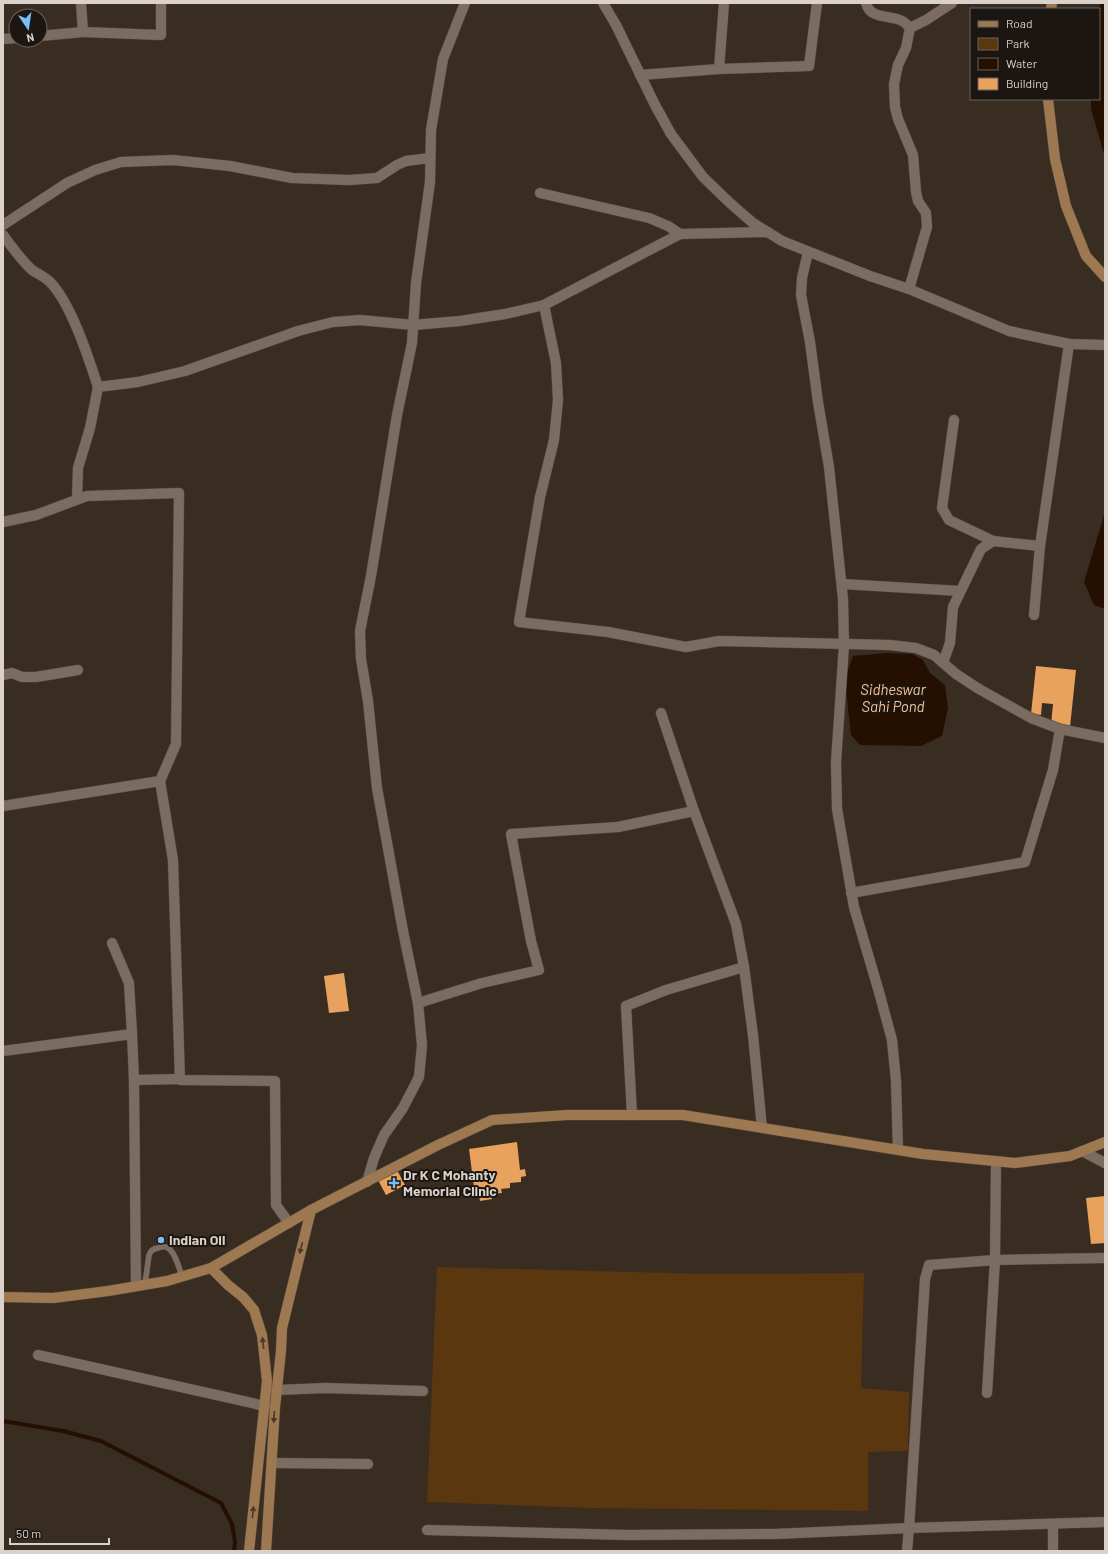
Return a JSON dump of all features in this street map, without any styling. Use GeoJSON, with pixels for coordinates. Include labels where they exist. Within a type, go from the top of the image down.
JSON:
{"type":"FeatureCollection","features":[{"type":"Feature","properties":{"kind":"main road"},"geometry":{"type":"LineString","coordinates":[[1048,100],[1055,158],[1066,206],[1086,256],[1105,277]]}},
{"type":"Feature","properties":{"kind":"main road"},"geometry":{"type":"LineString","coordinates":[[3,1297],[53,1298],[108,1291],[166,1281],[211,1268],[311,1210],[438,1145],[492,1120],[567,1115],[683,1115],[923,1154],[1015,1163],[1070,1156],[1105,1142]]}},
{"type":"Feature","properties":{"kind":"main road"},"geometry":{"type":"LineString","coordinates":[[266,1551],[276,1390],[281,1351],[282,1328],[311,1210]]}},
{"type":"Feature","properties":{"kind":"main road"},"geometry":{"type":"LineString","coordinates":[[211,1268],[243,1297],[254,1310],[262,1335],[267,1382],[249,1551]]}},
{"type":"Feature","properties":{"kind":"street"},"geometry":{"type":"LineString","coordinates":[[81,3],[83,32]]}},
{"type":"Feature","properties":{"kind":"street"},"geometry":{"type":"LineString","coordinates":[[48,35],[83,32],[161,35],[161,3]]}},
{"type":"Feature","properties":{"kind":"street"},"geometry":{"type":"LineString","coordinates":[[367,1182],[374,1158],[384,1135],[403,1108],[419,1077],[422,1045],[418,1003],[403,931],[377,788],[368,701],[361,659],[360,631],[371,576],[397,415],[412,343],[416,283],[430,182],[431,130],[443,59],[465,3]]}},
{"type":"Feature","properties":{"kind":"street"},"geometry":{"type":"LineString","coordinates":[[603,3],[616,24],[655,106],[671,134],[703,177],[753,223],[782,241],[808,252],[870,276],[909,289],[1009,331],[1069,344],[1105,345]]}},
{"type":"Feature","properties":{"kind":"street"},"geometry":{"type":"LineString","coordinates":[[718,69],[724,3]]}},
{"type":"Feature","properties":{"kind":"street"},"geometry":{"type":"LineString","coordinates":[[640,75],[718,69],[809,66],[818,3]]}},
{"type":"Feature","properties":{"kind":"street"},"geometry":{"type":"LineString","coordinates":[[866,3],[867,8],[873,14],[901,20],[910,28]]}},
{"type":"Feature","properties":{"kind":"street"},"geometry":{"type":"LineString","coordinates":[[910,28],[926,20],[952,3]]}},
{"type":"Feature","properties":{"kind":"street"},"geometry":{"type":"LineString","coordinates":[[909,289],[927,226],[926,213],[918,201],[916,192],[913,155],[898,119],[895,107],[894,84],[896,71],[906,48],[910,28]]}},
{"type":"Feature","properties":{"kind":"street"},"geometry":{"type":"LineString","coordinates":[[3,225],[67,182],[95,170],[121,162],[173,160],[230,166],[292,178],[349,180],[377,178],[397,165],[430,158]]}},
{"type":"Feature","properties":{"kind":"street"},"geometry":{"type":"LineString","coordinates":[[540,193],[649,218],[668,226],[680,234]]}},
{"type":"Feature","properties":{"kind":"street"},"geometry":{"type":"LineString","coordinates":[[98,387],[138,382],[185,371],[298,331],[333,322],[360,320],[413,325],[475,319],[544,305],[680,234],[768,232]]}},
{"type":"Feature","properties":{"kind":"street"},"geometry":{"type":"LineString","coordinates":[[3,234],[17,254],[50,282],[66,305],[98,387],[90,428],[78,468],[77,499]]}},
{"type":"Feature","properties":{"kind":"street"},"geometry":{"type":"LineString","coordinates":[[808,252],[802,278],[801,295],[810,342],[829,467],[842,584],[844,645],[836,762],[837,809],[854,907],[892,1040],[896,1081],[898,1150]]}},
{"type":"Feature","properties":{"kind":"street"},"geometry":{"type":"LineString","coordinates":[[544,305],[556,363],[558,400],[554,440],[540,498],[519,622],[608,632],[686,647],[719,642],[890,645],[916,648],[934,656],[979,689],[1031,718],[1060,729],[1105,738]]}},
{"type":"Feature","properties":{"kind":"street"},"geometry":{"type":"LineString","coordinates":[[1034,615],[1040,546],[1069,344]]}},
{"type":"Feature","properties":{"kind":"street"},"geometry":{"type":"LineString","coordinates":[[954,420],[942,508],[949,520],[993,541],[1040,546]]}},
{"type":"Feature","properties":{"kind":"street"},"geometry":{"type":"LineString","coordinates":[[3,522],[36,515],[87,496],[179,493],[176,744],[160,781],[173,860],[180,1080]]}},
{"type":"Feature","properties":{"kind":"street"},"geometry":{"type":"LineString","coordinates":[[943,663],[950,643],[953,607],[981,549],[993,541]]}},
{"type":"Feature","properties":{"kind":"street"},"geometry":{"type":"LineString","coordinates":[[842,584],[960,591]]}},
{"type":"Feature","properties":{"kind":"street"},"geometry":{"type":"LineString","coordinates":[[3,675],[12,673],[22,678],[78,670]]}},
{"type":"Feature","properties":{"kind":"street"},"geometry":{"type":"LineString","coordinates":[[661,714],[694,811],[736,924],[744,967],[753,1035],[762,1128]]}},
{"type":"Feature","properties":{"kind":"street"},"geometry":{"type":"LineString","coordinates":[[851,893],[1025,862],[1053,770],[1060,729]]}},
{"type":"Feature","properties":{"kind":"street"},"geometry":{"type":"LineString","coordinates":[[3,806],[160,781]]}},
{"type":"Feature","properties":{"kind":"street"},"geometry":{"type":"LineString","coordinates":[[418,1003],[482,983],[539,970],[531,941],[511,834],[618,827],[694,811]]}},
{"type":"Feature","properties":{"kind":"street"},"geometry":{"type":"LineString","coordinates":[[112,943],[129,984],[141,1285]]}},
{"type":"Feature","properties":{"kind":"street"},"geometry":{"type":"LineString","coordinates":[[632,1115],[626,1006],[666,990],[744,967]]}},
{"type":"Feature","properties":{"kind":"street"},"geometry":{"type":"LineString","coordinates":[[3,1051],[132,1034]]}},
{"type":"Feature","properties":{"kind":"street"},"geometry":{"type":"LineString","coordinates":[[134,1080],[275,1081],[276,1205],[289,1223]]}},
{"type":"Feature","properties":{"kind":"street"},"geometry":{"type":"LineString","coordinates":[[1082,1151],[1105,1163]]}},
{"type":"Feature","properties":{"kind":"street"},"geometry":{"type":"LineString","coordinates":[[987,1393],[995,1260],[996,1161]]}},
{"type":"Feature","properties":{"kind":"street"},"geometry":{"type":"LineString","coordinates":[[907,1551],[910,1528],[925,1279],[929,1265],[995,1260],[1105,1258]]}},
{"type":"Feature","properties":{"kind":"street"},"geometry":{"type":"LineString","coordinates":[[38,1354],[265,1406]]}},
{"type":"Feature","properties":{"kind":"street"},"geometry":{"type":"LineString","coordinates":[[276,1390],[326,1388],[423,1391]]}},
{"type":"Feature","properties":{"kind":"street"},"geometry":{"type":"LineString","coordinates":[[272,1463],[368,1464]]}},
{"type":"Feature","properties":{"kind":"street"},"geometry":{"type":"LineString","coordinates":[[427,1530],[627,1535],[775,1534],[1105,1522]]}},
{"type":"Feature","properties":{"kind":"street"},"geometry":{"type":"LineString","coordinates":[[1053,1551],[1054,1524]]}},
{"type":"Feature","properties":{"kind":"lane"},"geometry":{"type":"LineString","coordinates":[[141,1285],[149,1255],[151,1251],[156,1248],[168,1248],[172,1253],[182,1276]]}},
{"type":"Feature","properties":{"kind":"green space"},"geometry":{"type":"Polygon","coordinates":[[[437,1267],[708,1274],[864,1273],[861,1388],[909,1392],[908,1451],[868,1452],[868,1511],[591,1508],[427,1502],[437,1267]]]}},
{"type":"Feature","properties":{"kind":"water"},"geometry":{"type":"Polygon","coordinates":[[[1101,3],[1105,3],[1105,157],[1091,109],[1091,100],[1100,100],[1100,8],[1098,8],[1101,3]]]}},
{"type":"Feature","properties":{"kind":"water"},"geometry":{"type":"Polygon","coordinates":[[[1105,512],[1105,609],[1094,605],[1084,582],[1105,512]]]}},
{"type":"Feature","properties":{"kind":"water","name":"Sidheswar Sahi Pond"},"geometry":{"type":"Polygon","coordinates":[[[886,653],[912,654],[923,660],[930,673],[945,685],[948,708],[942,736],[921,746],[860,745],[851,735],[846,689],[847,673],[853,656],[886,653]]]}},
{"type":"Feature","properties":{"kind":"building"},"geometry":{"type":"Polygon","coordinates":[[[1036,666],[1076,670],[1070,727],[1051,725],[1053,704],[1042,703],[1041,715],[1031,714],[1036,666]]]}},
{"type":"Feature","properties":{"kind":"building"},"geometry":{"type":"Polygon","coordinates":[[[344,973],[349,1011],[329,1013],[324,976],[344,973]]]}},
{"type":"Feature","properties":{"kind":"building"},"geometry":{"type":"Polygon","coordinates":[[[517,1142],[520,1170],[525,1169],[526,1176],[521,1177],[521,1182],[510,1183],[510,1188],[501,1189],[502,1193],[492,1194],[492,1199],[480,1201],[479,1195],[475,1195],[469,1149],[517,1142]]]}},
{"type":"Feature","properties":{"kind":"building"},"geometry":{"type":"Polygon","coordinates":[[[397,1170],[405,1185],[386,1195],[378,1180],[397,1170]]]}},
{"type":"Feature","properties":{"kind":"building"},"geometry":{"type":"Polygon","coordinates":[[[1105,1196],[1105,1243],[1091,1244],[1086,1198],[1105,1196]]]}},
{"type":"Feature","properties":{"kind":"waterway"},"geometry":{"type":"LineString","coordinates":[[3,1421],[63,1431],[101,1441],[221,1503],[232,1524],[235,1542],[234,1551]]}},
{"type":"Feature","properties":{"kind":"place","name":"Dr K C Mohanty Memorial Clinic"},"geometry":{"type":"Point","coordinates":[394,1183]}},
{"type":"Feature","properties":{"kind":"place","name":"Indian Oil"},"geometry":{"type":"Point","coordinates":[161,1240]}}]}
